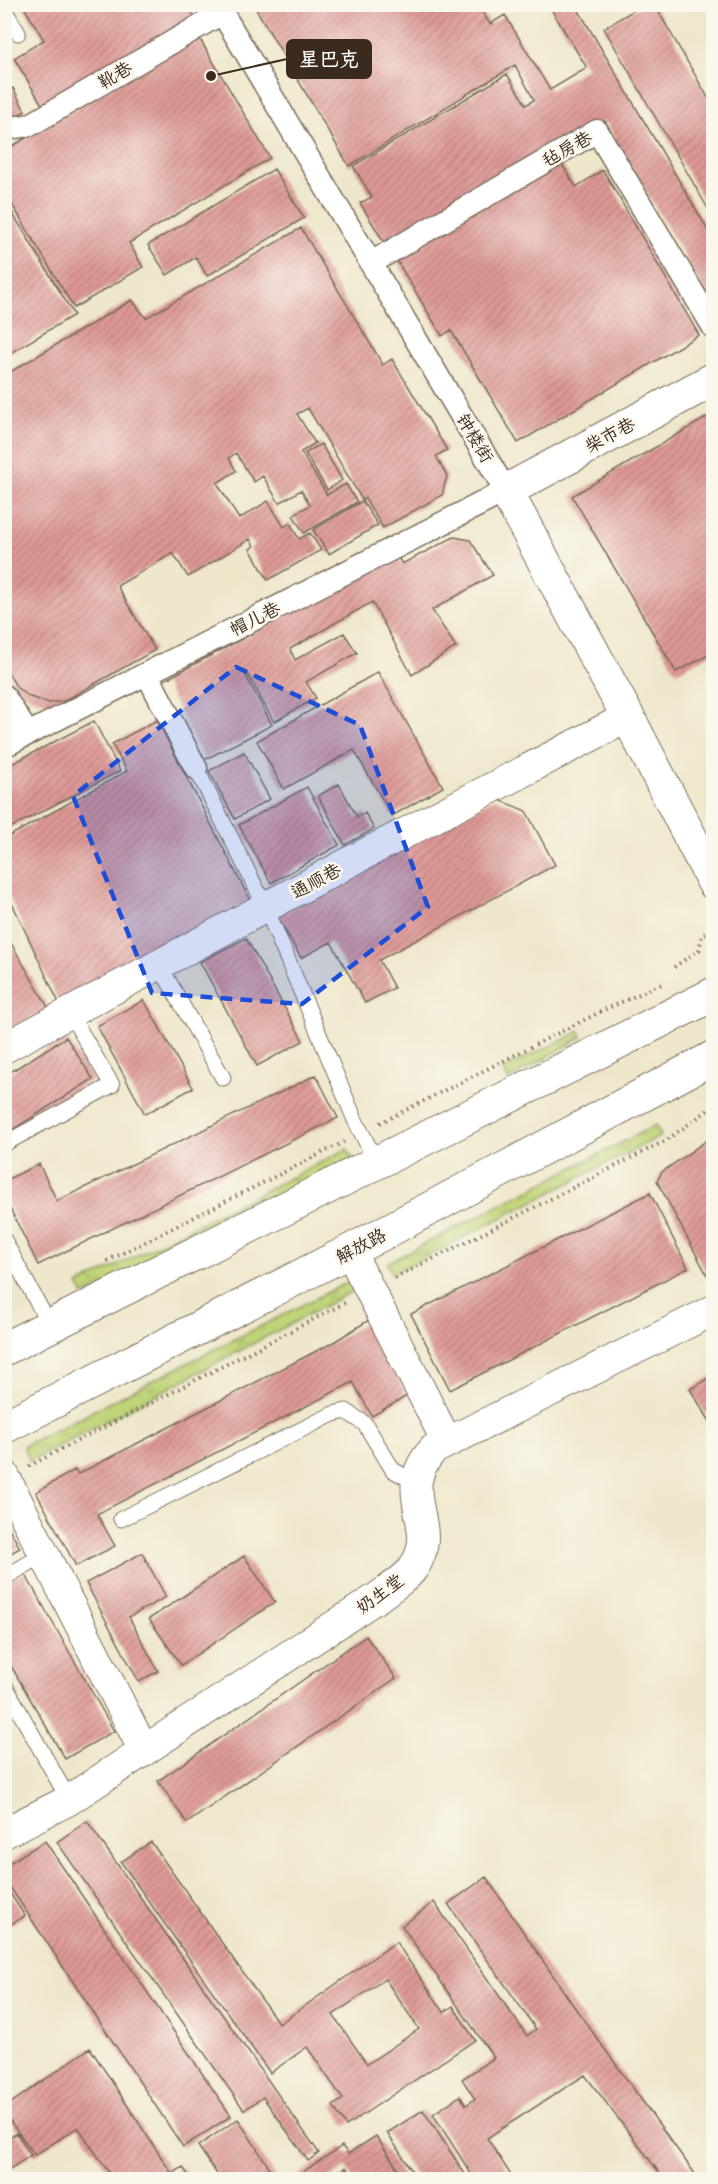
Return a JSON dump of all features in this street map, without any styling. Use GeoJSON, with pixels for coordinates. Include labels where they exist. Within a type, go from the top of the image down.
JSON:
{"type":"FeatureCollection","features":[{"type":"Feature","properties":{"kind":"main road","name":"柴市巷"},"geometry":{"type":"LineString","coordinates":[[506,491],[714,379]]}},
{"type":"Feature","properties":{"kind":"main road","name":"钟楼街"},"geometry":{"type":"LineString","coordinates":[[506,491],[628,717],[714,883]]}},
{"type":"Feature","properties":{"kind":"main road"},"geometry":{"type":"LineString","coordinates":[[4,1349],[714,994]]}},
{"type":"Feature","properties":{"kind":"main road","name":"解放路"},"geometry":{"type":"LineString","coordinates":[[4,1427],[350,1251],[714,1057]]}},
{"type":"Feature","properties":{"kind":"street","name":"靴巷"},"geometry":{"type":"LineString","coordinates":[[4,129],[30,125],[220,9]]}},
{"type":"Feature","properties":{"kind":"street","name":"钟楼街"},"geometry":{"type":"LineString","coordinates":[[220,9],[506,491]]}},
{"type":"Feature","properties":{"kind":"street","name":"毡房巷"},"geometry":{"type":"LineString","coordinates":[[371,263],[597,131],[714,328]]}},
{"type":"Feature","properties":{"kind":"street","name":"帽儿巷"},"geometry":{"type":"LineString","coordinates":[[4,746],[506,491]]}},
{"type":"Feature","properties":{"kind":"street"},"geometry":{"type":"LineString","coordinates":[[147,674],[196,768]]}},
{"type":"Feature","properties":{"kind":"street"},"geometry":{"type":"LineString","coordinates":[[4,696],[28,734]]}},
{"type":"Feature","properties":{"kind":"street","name":"通顺巷"},"geometry":{"type":"LineString","coordinates":[[4,1048],[628,717]]}},
{"type":"Feature","properties":{"kind":"street"},"geometry":{"type":"LineString","coordinates":[[350,1251],[447,1442]]}},
{"type":"Feature","properties":{"kind":"street"},"geometry":{"type":"LineString","coordinates":[[416,1483],[416,1475],[423,1461],[434,1449],[714,1310]]}},
{"type":"Feature","properties":{"kind":"street"},"geometry":{"type":"LineString","coordinates":[[4,1475],[46,1553],[144,1751]]}},
{"type":"Feature","properties":{"kind":"street","name":"奶生堂"},"geometry":{"type":"LineString","coordinates":[[4,1833],[69,1800],[378,1597],[413,1569],[422,1552],[423,1525],[416,1483]]}},
{"type":"Feature","properties":{"kind":"lane"},"geometry":{"type":"LineString","coordinates":[[4,9],[18,33]]}},
{"type":"Feature","properties":{"kind":"lane"},"geometry":{"type":"LineString","coordinates":[[196,768],[266,909],[355,1120],[377,1163]]}},
{"type":"Feature","properties":{"kind":"lane"},"geometry":{"type":"LineString","coordinates":[[160,966],[223,1078]]}},
{"type":"Feature","properties":{"kind":"lane"},"geometry":{"type":"LineString","coordinates":[[4,1143],[112,1085],[69,1012]]}},
{"type":"Feature","properties":{"kind":"lane"},"geometry":{"type":"LineString","coordinates":[[4,1240],[50,1326]]}},
{"type":"Feature","properties":{"kind":"lane"},"geometry":{"type":"LineString","coordinates":[[121,1519],[333,1414],[346,1411],[365,1424],[393,1470],[416,1483]]}},
{"type":"Feature","properties":{"kind":"lane"},"geometry":{"type":"LineString","coordinates":[[4,1578],[46,1553]]}},
{"type":"Feature","properties":{"kind":"lane"},"geometry":{"type":"LineString","coordinates":[[4,1684],[69,1800]]}},
{"type":"Feature","properties":{"kind":"path"},"geometry":{"type":"LineString","coordinates":[[674,968],[699,950],[702,935],[714,928]]}},
{"type":"Feature","properties":{"kind":"highlighted area"},"geometry":{"type":"Polygon","coordinates":[[[236,667],[360,725],[428,907],[302,1004],[152,993],[73,796],[236,667]]]}},
{"type":"Feature","properties":{"kind":"green space"},"geometry":{"type":"Polygon","coordinates":[[[580,1031],[582,1037],[508,1080],[503,1069],[580,1031]]]}},
{"type":"Feature","properties":{"kind":"green space"},"geometry":{"type":"Polygon","coordinates":[[[656,1125],[661,1136],[392,1274],[387,1263],[656,1125]]]}},
{"type":"Feature","properties":{"kind":"green space"},"geometry":{"type":"Polygon","coordinates":[[[347,1149],[353,1159],[84,1296],[78,1285],[347,1149]]]}},
{"type":"Feature","properties":{"kind":"green space"},"geometry":{"type":"Polygon","coordinates":[[[350,1281],[355,1290],[30,1461],[23,1446],[350,1281]]]}},
{"type":"Feature","properties":{"kind":"building"},"geometry":{"type":"Polygon","coordinates":[[[22,4],[187,4],[194,17],[44,108],[14,58],[44,40],[22,4]]]}},
{"type":"Feature","properties":{"kind":"building"},"geometry":{"type":"Polygon","coordinates":[[[253,4],[495,4],[482,12],[490,24],[505,15],[550,90],[587,68],[551,9],[559,4],[575,4],[714,240],[714,307],[605,121],[388,249],[360,203],[372,197],[353,166],[507,74],[526,105],[534,100],[515,65],[349,166],[253,4]]]}},
{"type":"Feature","properties":{"kind":"building"},"geometry":{"type":"Polygon","coordinates":[[[644,4],[654,4],[714,108],[714,219],[604,28],[644,4]]]}},
{"type":"Feature","properties":{"kind":"building"},"geometry":{"type":"Polygon","coordinates":[[[198,36],[270,158],[129,243],[143,267],[74,308],[4,191],[4,151],[198,36]]]}},
{"type":"Feature","properties":{"kind":"building"},"geometry":{"type":"Polygon","coordinates":[[[13,88],[25,111],[4,122],[4,93],[13,88]]]}},
{"type":"Feature","properties":{"kind":"building"},"geometry":{"type":"Polygon","coordinates":[[[558,158],[576,187],[603,170],[699,335],[518,443],[451,330],[442,336],[394,256],[558,158]]]}},
{"type":"Feature","properties":{"kind":"building"},"geometry":{"type":"Polygon","coordinates":[[[274,169],[304,218],[207,276],[196,257],[167,275],[148,245],[274,169]]]}},
{"type":"Feature","properties":{"kind":"building"},"geometry":{"type":"Polygon","coordinates":[[[4,199],[74,315],[4,357],[4,199]]]}},
{"type":"Feature","properties":{"kind":"building"},"geometry":{"type":"Polygon","coordinates":[[[301,228],[383,365],[392,359],[447,450],[436,456],[447,476],[442,495],[383,528],[365,498],[362,500],[308,408],[297,414],[315,443],[301,452],[327,495],[346,484],[357,502],[304,533],[293,515],[310,505],[301,490],[279,503],[263,476],[254,482],[236,453],[229,458],[236,471],[217,483],[239,519],[268,501],[284,527],[290,523],[299,539],[310,533],[321,550],[268,580],[250,549],[254,546],[250,539],[188,577],[173,553],[117,586],[155,650],[64,701],[49,703],[30,697],[17,688],[5,667],[5,375],[132,300],[146,318],[301,228]]]}},
{"type":"Feature","properties":{"kind":"building"},"geometry":{"type":"Polygon","coordinates":[[[714,413],[714,652],[676,672],[572,496],[714,413]]]}},
{"type":"Feature","properties":{"kind":"building"},"geometry":{"type":"Polygon","coordinates":[[[321,444],[342,480],[327,490],[305,453],[321,444]]]}},
{"type":"Feature","properties":{"kind":"building"},"geometry":{"type":"Polygon","coordinates":[[[362,501],[378,525],[329,554],[313,530],[362,501]]]}},
{"type":"Feature","properties":{"kind":"building"},"geometry":{"type":"Polygon","coordinates":[[[454,537],[470,540],[493,575],[432,610],[456,647],[412,675],[372,602],[290,649],[295,660],[344,633],[357,653],[306,682],[316,698],[274,722],[247,673],[245,674],[272,725],[204,760],[163,681],[397,556],[402,564],[454,537]]]}},
{"type":"Feature","properties":{"kind":"building"},"geometry":{"type":"Polygon","coordinates":[[[378,672],[443,787],[392,816],[354,750],[284,789],[257,741],[378,672]]]}},
{"type":"Feature","properties":{"kind":"building"},"geometry":{"type":"Polygon","coordinates":[[[157,720],[250,900],[59,1003],[4,886],[4,839],[127,771],[112,744],[157,720]]]}},
{"type":"Feature","properties":{"kind":"building"},"geometry":{"type":"Polygon","coordinates":[[[94,721],[120,771],[4,831],[4,768],[94,721]]]}},
{"type":"Feature","properties":{"kind":"building"},"geometry":{"type":"Polygon","coordinates":[[[244,752],[270,799],[235,819],[209,771],[244,752]]]}},
{"type":"Feature","properties":{"kind":"building"},"geometry":{"type":"Polygon","coordinates":[[[339,784],[357,817],[365,813],[374,829],[345,845],[318,796],[339,784]]]}},
{"type":"Feature","properties":{"kind":"building"},"geometry":{"type":"Polygon","coordinates":[[[307,787],[339,845],[271,883],[239,825],[307,787]]]}},
{"type":"Feature","properties":{"kind":"building"},"geometry":{"type":"Polygon","coordinates":[[[495,798],[526,811],[555,865],[379,960],[394,988],[365,1003],[331,942],[301,958],[277,916],[495,798]]]}},
{"type":"Feature","properties":{"kind":"building"},"geometry":{"type":"Polygon","coordinates":[[[4,931],[49,1009],[4,1033],[4,931]]]}},
{"type":"Feature","properties":{"kind":"building"},"geometry":{"type":"Polygon","coordinates":[[[246,938],[303,1041],[257,1066],[200,962],[246,938]]]}},
{"type":"Feature","properties":{"kind":"building"},"geometry":{"type":"Polygon","coordinates":[[[144,1000],[193,1088],[145,1114],[97,1026],[144,1000]]]}},
{"type":"Feature","properties":{"kind":"building"},"geometry":{"type":"Polygon","coordinates":[[[66,1037],[93,1079],[4,1135],[4,1076],[66,1037]]]}},
{"type":"Feature","properties":{"kind":"building"},"geometry":{"type":"Polygon","coordinates":[[[316,1075],[338,1118],[38,1265],[4,1196],[4,1181],[39,1164],[57,1201],[316,1075]]]}},
{"type":"Feature","properties":{"kind":"building"},"geometry":{"type":"Polygon","coordinates":[[[709,1139],[714,1139],[714,1288],[657,1181],[662,1172],[709,1139]]]}},
{"type":"Feature","properties":{"kind":"building"},"geometry":{"type":"Polygon","coordinates":[[[650,1193],[688,1268],[450,1390],[411,1314],[650,1193]]]}},
{"type":"Feature","properties":{"kind":"building"},"geometry":{"type":"Polygon","coordinates":[[[369,1320],[407,1396],[372,1416],[353,1382],[97,1514],[115,1546],[76,1566],[36,1492],[75,1470],[78,1474],[332,1343],[369,1320]]]}},
{"type":"Feature","properties":{"kind":"building"},"geometry":{"type":"Polygon","coordinates":[[[714,1375],[714,1428],[690,1389],[714,1375]]]}},
{"type":"Feature","properties":{"kind":"building"},"geometry":{"type":"Polygon","coordinates":[[[4,1519],[20,1548],[4,1557],[4,1519]]]}},
{"type":"Feature","properties":{"kind":"building"},"geometry":{"type":"Polygon","coordinates":[[[142,1553],[166,1597],[129,1617],[158,1671],[139,1682],[86,1583],[142,1553]]]}},
{"type":"Feature","properties":{"kind":"building"},"geometry":{"type":"Polygon","coordinates":[[[244,1556],[275,1602],[181,1665],[149,1619],[244,1556]]]}},
{"type":"Feature","properties":{"kind":"building"},"geometry":{"type":"Polygon","coordinates":[[[24,1572],[114,1731],[65,1759],[4,1654],[4,1583],[24,1572]]]}},
{"type":"Feature","properties":{"kind":"building"},"geometry":{"type":"Polygon","coordinates":[[[366,1636],[396,1678],[187,1823],[158,1781],[366,1636]]]}},
{"type":"Feature","properties":{"kind":"building"},"geometry":{"type":"Polygon","coordinates":[[[87,1821],[319,2153],[308,2161],[263,2097],[244,2110],[57,1842],[87,1821]]]}},
{"type":"Feature","properties":{"kind":"building"},"geometry":{"type":"Polygon","coordinates":[[[45,1841],[231,2116],[183,2147],[4,1878],[4,1866],[45,1841]]]}},
{"type":"Feature","properties":{"kind":"building"},"geometry":{"type":"Polygon","coordinates":[[[151,1842],[279,2024],[396,1942],[444,2012],[453,2006],[475,2040],[346,2126],[333,2106],[343,2099],[307,2047],[270,2073],[121,1862],[151,1842]],[[385,1979],[333,2015],[367,2064],[419,2029],[385,1979]]]}},
{"type":"Feature","properties":{"kind":"building"},"geometry":{"type":"Polygon","coordinates":[[[486,1877],[573,2005],[695,2174],[688,2180],[665,2180],[585,2075],[487,2138],[514,2180],[475,2180],[433,2114],[460,2096],[466,2105],[475,2099],[462,2079],[494,2058],[402,1926],[434,1902],[527,2036],[536,2029],[448,1904],[486,1877]]]}},
{"type":"Feature","properties":{"kind":"building"},"geometry":{"type":"Polygon","coordinates":[[[4,1884],[25,1916],[4,1928],[4,1884]]]}},
{"type":"Feature","properties":{"kind":"building"},"geometry":{"type":"Polygon","coordinates":[[[90,2048],[172,2174],[183,2167],[191,2180],[114,2180],[78,2127],[35,2155],[4,2113],[4,2108],[90,2048]]]}},
{"type":"Feature","properties":{"kind":"building"},"geometry":{"type":"Polygon","coordinates":[[[423,2110],[469,2180],[418,2180],[387,2133],[423,2110]]]}},
{"type":"Feature","properties":{"kind":"building"},"geometry":{"type":"Polygon","coordinates":[[[238,2119],[277,2180],[221,2180],[198,2146],[238,2119]]]}},
{"type":"Feature","properties":{"kind":"building"},"geometry":{"type":"Polygon","coordinates":[[[17,2133],[31,2155],[4,2173],[4,2140],[17,2133]]]}},
{"type":"Feature","properties":{"kind":"building"},"geometry":{"type":"Polygon","coordinates":[[[376,2136],[405,2180],[354,2180],[346,2167],[327,2180],[291,2180],[342,2146],[348,2154],[376,2136]]]}},
{"type":"Feature","properties":{"kind":"place","name":"星巴克"},"geometry":{"type":"Point","coordinates":[211,76]}}]}
